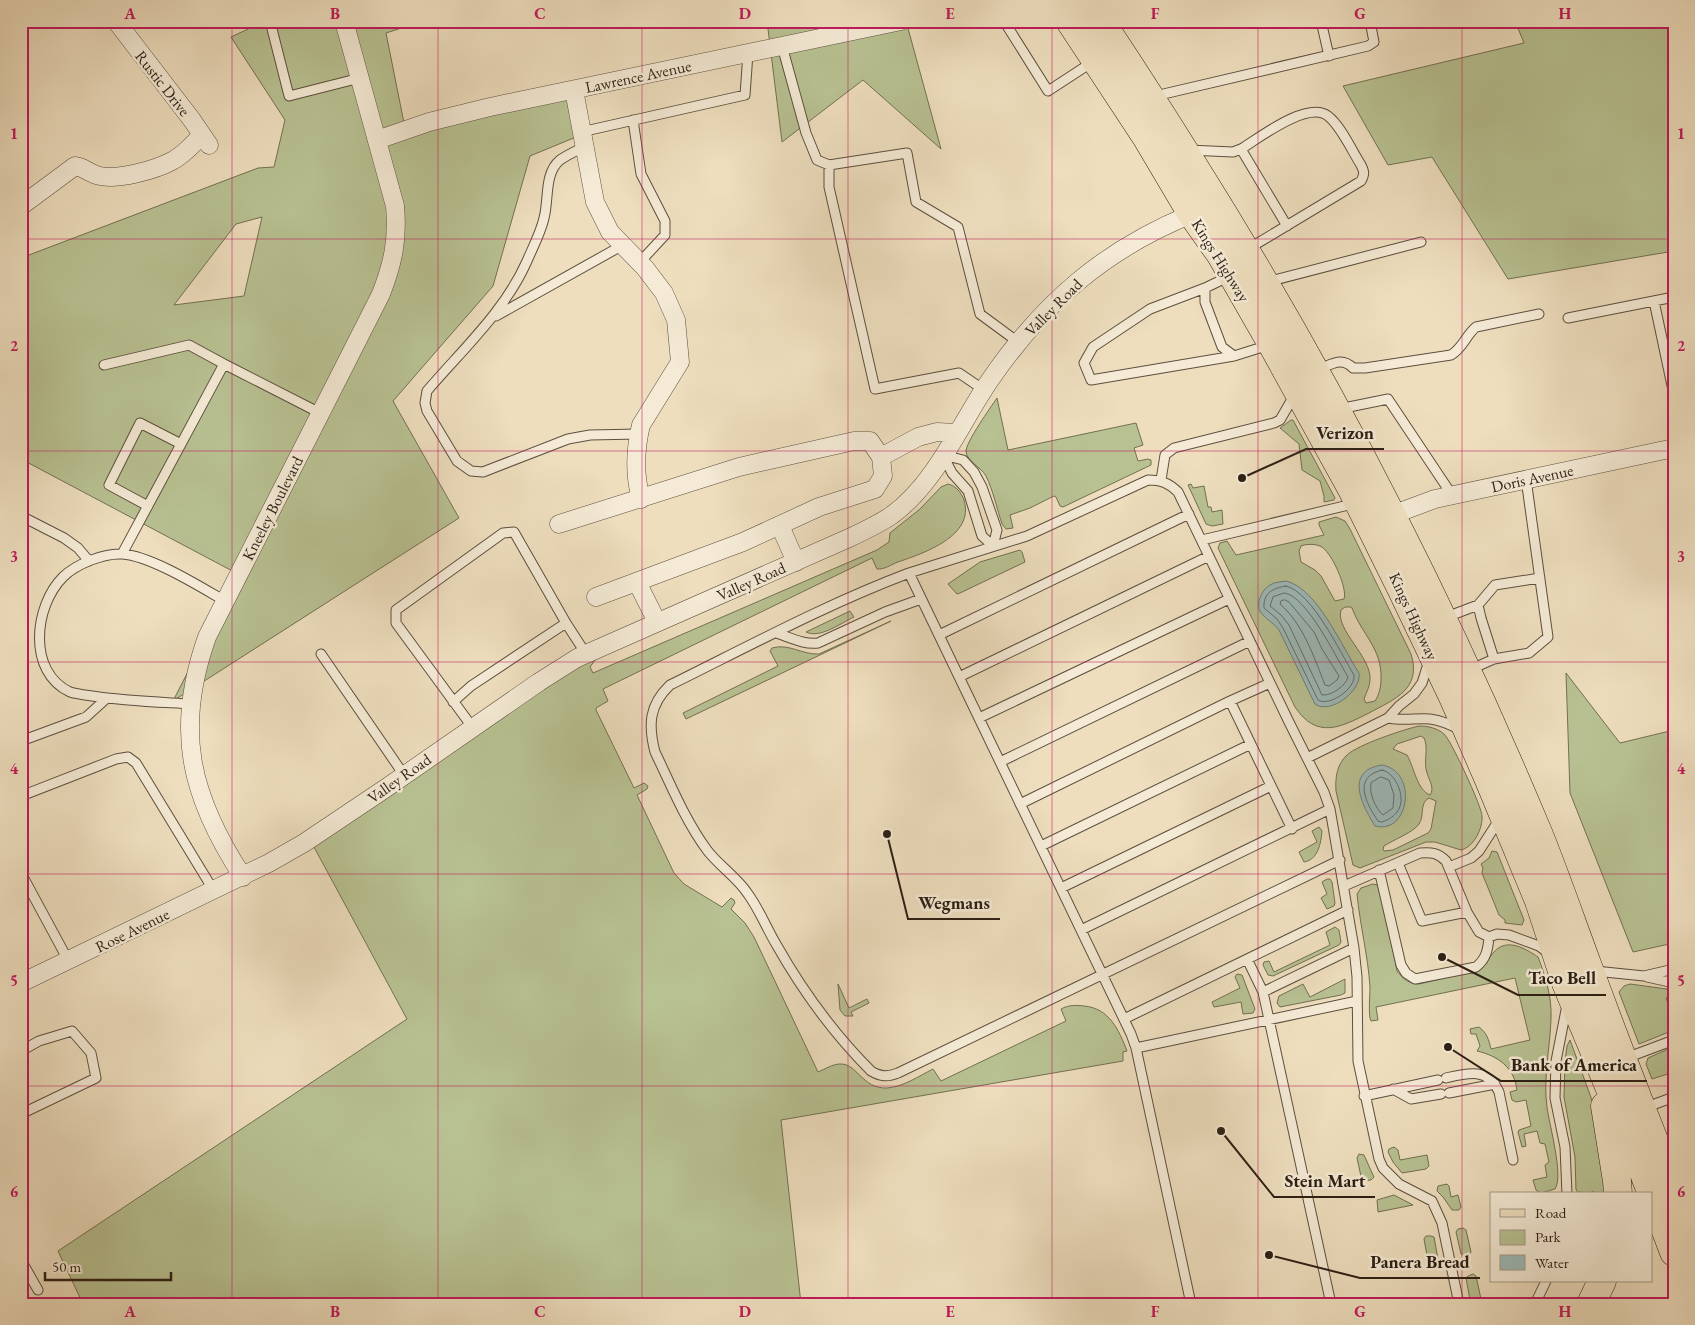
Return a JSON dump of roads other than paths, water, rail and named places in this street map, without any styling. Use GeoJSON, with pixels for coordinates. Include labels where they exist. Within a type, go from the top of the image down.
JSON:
{"type":"FeatureCollection","features":[{"type":"Feature","properties":{"kind":"main road","name":"Kings Highway"},"geometry":{"type":"LineString","coordinates":[[1070,21],[1147,138],[1192,214],[1232,275],[1272,344],[1336,410],[1392,515],[1467,670],[1540,837],[1641,1109],[1673,1188]]}},
{"type":"Feature","properties":{"kind":"main road","name":"Kings Highway"},"geometry":{"type":"LineString","coordinates":[[1100,21],[1184,150],[1264,282],[1359,503],[1432,654],[1503,813],[1539,901],[1569,990],[1651,1192]]}},
{"type":"Feature","properties":{"kind":"main road"},"geometry":{"type":"LineString","coordinates":[[1595,1056],[1610,1136],[1618,1192]]}},
{"type":"Feature","properties":{"kind":"main road","name":"Kings Highway"},"geometry":{"type":"LineString","coordinates":[[1652,1194],[1674,1252]]}},
{"type":"Feature","properties":{"kind":"main road"},"geometry":{"type":"LineString","coordinates":[[1591,1304],[1602,1282]]}},
{"type":"Feature","properties":{"kind":"street","name":"Rustic Drive"},"geometry":{"type":"LineString","coordinates":[[21,206],[75,166],[80,166],[91,174],[102,177],[154,169],[172,161],[205,140],[192,120],[116,21]]}},
{"type":"Feature","properties":{"kind":"street","name":"Kneeley Boulevard"},"geometry":{"type":"LineString","coordinates":[[243,877],[226,850],[206,811],[200,794],[191,746],[193,684],[208,637],[381,294],[395,251],[397,228],[395,206],[344,21]]}},
{"type":"Feature","properties":{"kind":"street","name":"Lawrence Avenue"},"geometry":{"type":"LineString","coordinates":[[378,140],[429,122],[900,21]]}},
{"type":"Feature","properties":{"kind":"street"},"geometry":{"type":"LineString","coordinates":[[574,90],[595,202],[610,232],[640,262],[664,293],[676,320],[680,362],[640,425],[636,446],[637,483],[641,499]]}},
{"type":"Feature","properties":{"kind":"street","name":"Valley Road"},"geometry":{"type":"LineString","coordinates":[[243,877],[304,843],[539,682],[586,654],[856,535],[891,515],[911,498],[933,472],[984,390],[1018,342],[1058,298],[1093,269],[1118,252],[1151,232],[1192,214]]}},
{"type":"Feature","properties":{"kind":"street"},"geometry":{"type":"LineString","coordinates":[[881,457],[918,437],[937,432],[957,433]]}},
{"type":"Feature","properties":{"kind":"street"},"geometry":{"type":"LineString","coordinates":[[559,524],[739,466],[854,441],[870,441],[881,457],[883,476],[875,489],[819,506],[743,542],[596,597]]}},
{"type":"Feature","properties":{"kind":"street","name":"Doris Avenue"},"geometry":{"type":"LineString","coordinates":[[1392,515],[1436,498],[1674,448]]}},
{"type":"Feature","properties":{"kind":"street"},"geometry":{"type":"LineString","coordinates":[[780,526],[796,562]]}},
{"type":"Feature","properties":{"kind":"street"},"geometry":{"type":"LineString","coordinates":[[637,582],[657,622]]}},
{"type":"Feature","properties":{"kind":"street","name":"Rose Avenue"},"geometry":{"type":"LineString","coordinates":[[21,983],[243,877]]}},
{"type":"Feature","properties":{"kind":"lane"},"geometry":{"type":"LineString","coordinates":[[270,21],[289,96],[360,78]]}},
{"type":"Feature","properties":{"kind":"lane"},"geometry":{"type":"LineString","coordinates":[[1004,21],[1048,91],[1096,60]]}},
{"type":"Feature","properties":{"kind":"lane"},"geometry":{"type":"LineString","coordinates":[[1321,21],[1329,56]]}},
{"type":"Feature","properties":{"kind":"lane"},"geometry":{"type":"LineString","coordinates":[[1150,97],[1368,46],[1374,42],[1370,21]]}},
{"type":"Feature","properties":{"kind":"lane"},"geometry":{"type":"LineString","coordinates":[[782,46],[806,133],[817,160],[829,165],[907,153],[916,202],[958,226],[980,314],[1018,342]]}},
{"type":"Feature","properties":{"kind":"lane"},"geometry":{"type":"LineString","coordinates":[[639,434],[590,435],[568,439],[483,472],[472,471],[458,460],[427,411],[425,402],[427,391],[491,318],[515,285],[527,262],[544,218],[550,178],[554,167],[559,161],[583,140],[633,120],[746,95],[748,53]]}},
{"type":"Feature","properties":{"kind":"lane"},"geometry":{"type":"LineString","coordinates":[[1184,150],[1233,152],[1241,150],[1295,117],[1305,113],[1316,112],[1326,114],[1333,120],[1361,165],[1364,171],[1361,181],[1246,250]]}},
{"type":"Feature","properties":{"kind":"lane"},"geometry":{"type":"LineString","coordinates":[[633,120],[641,174],[665,221],[665,235],[640,262]]}},
{"type":"Feature","properties":{"kind":"lane"},"geometry":{"type":"LineString","coordinates":[[1241,150],[1287,226]]}},
{"type":"Feature","properties":{"kind":"lane"},"geometry":{"type":"LineString","coordinates":[[829,165],[829,187],[875,390],[958,373],[984,390]]}},
{"type":"Feature","properties":{"kind":"lane"},"geometry":{"type":"LineString","coordinates":[[1264,282],[1421,242]]}},
{"type":"Feature","properties":{"kind":"lane"},"geometry":{"type":"LineString","coordinates":[[491,318],[623,245]]}},
{"type":"Feature","properties":{"kind":"lane"},"geometry":{"type":"LineString","coordinates":[[1232,275],[1205,288],[1150,309],[1093,347],[1084,363],[1091,380],[1234,356],[1272,344]]}},
{"type":"Feature","properties":{"kind":"lane"},"geometry":{"type":"LineString","coordinates":[[1205,288],[1205,302],[1222,347],[1234,356]]}},
{"type":"Feature","properties":{"kind":"lane"},"geometry":{"type":"LineString","coordinates":[[1568,318],[1674,297]]}},
{"type":"Feature","properties":{"kind":"lane"},"geometry":{"type":"LineString","coordinates":[[1654,301],[1674,395]]}},
{"type":"Feature","properties":{"kind":"lane"},"geometry":{"type":"LineString","coordinates":[[1161,480],[1165,455],[1174,448],[1274,424],[1280,420],[1306,380],[1340,361],[1347,362],[1353,368],[1365,368],[1451,355],[1459,350],[1470,332],[1476,327],[1539,314]]}},
{"type":"Feature","properties":{"kind":"lane"},"geometry":{"type":"LineString","coordinates":[[104,365],[189,345],[320,413]]}},
{"type":"Feature","properties":{"kind":"lane"},"geometry":{"type":"LineString","coordinates":[[122,554],[224,364]]}},
{"type":"Feature","properties":{"kind":"lane"},"geometry":{"type":"LineString","coordinates":[[1336,410],[1388,399],[1452,495]]}},
{"type":"Feature","properties":{"kind":"lane"},"geometry":{"type":"LineString","coordinates":[[148,506],[109,485],[140,423],[181,444]]}},
{"type":"Feature","properties":{"kind":"lane"},"geometry":{"type":"LineString","coordinates":[[943,455],[963,460],[974,472],[982,487],[997,530],[993,546]]}},
{"type":"Feature","properties":{"kind":"lane"},"geometry":{"type":"LineString","coordinates":[[943,455],[952,472],[968,491],[982,536],[993,546]]}},
{"type":"Feature","properties":{"kind":"lane"},"geometry":{"type":"LineString","coordinates":[[1467,670],[1494,659],[1529,653],[1548,637],[1526,479]]}},
{"type":"Feature","properties":{"kind":"lane"},"geometry":{"type":"LineString","coordinates":[[1340,860],[898,1073],[890,1076],[878,1075],[860,1060],[834,1031],[805,991],[775,943],[749,894],[738,880],[716,862],[701,841],[655,752],[651,737],[650,720],[656,702],[670,685],[884,582],[1027,536],[1148,480],[1161,480],[1172,486],[1178,492],[1202,540],[1324,792],[1330,809],[1340,860],[1354,948],[1357,977],[1358,1061],[1378,1159],[1383,1168],[1399,1184],[1432,1201],[1438,1211],[1459,1304]]}},
{"type":"Feature","properties":{"kind":"lane"},"geometry":{"type":"LineString","coordinates":[[1202,540],[1359,503]]}},
{"type":"Feature","properties":{"kind":"lane"},"geometry":{"type":"LineString","coordinates":[[939,635],[1189,514]]}},
{"type":"Feature","properties":{"kind":"lane"},"geometry":{"type":"LineString","coordinates":[[21,516],[71,543],[89,561]]}},
{"type":"Feature","properties":{"kind":"lane"},"geometry":{"type":"LineString","coordinates":[[473,728],[396,623],[396,610],[503,533],[514,532],[586,654]]}},
{"type":"Feature","properties":{"kind":"lane"},"geometry":{"type":"LineString","coordinates":[[191,704],[107,698],[71,692],[52,680],[42,661],[39,636],[43,614],[53,590],[64,576],[99,556],[122,554],[152,562],[226,601]]}},
{"type":"Feature","properties":{"kind":"lane"},"geometry":{"type":"LineString","coordinates":[[959,677],[1209,556]]}},
{"type":"Feature","properties":{"kind":"lane"},"geometry":{"type":"LineString","coordinates":[[909,573],[1124,1019],[1136,1048],[1191,1304]]}},
{"type":"Feature","properties":{"kind":"lane"},"geometry":{"type":"LineString","coordinates":[[1443,619],[1478,606],[1495,585],[1540,578]]}},
{"type":"Feature","properties":{"kind":"lane"},"geometry":{"type":"LineString","coordinates":[[776,633],[798,641],[818,644],[885,612],[922,599]]}},
{"type":"Feature","properties":{"kind":"lane"},"geometry":{"type":"LineString","coordinates":[[979,718],[1229,599]]}},
{"type":"Feature","properties":{"kind":"lane"},"geometry":{"type":"LineString","coordinates":[[1478,606],[1480,618],[1494,659]]}},
{"type":"Feature","properties":{"kind":"lane"},"geometry":{"type":"LineString","coordinates":[[453,702],[471,686],[566,623]]}},
{"type":"Feature","properties":{"kind":"lane"},"geometry":{"type":"LineString","coordinates":[[1000,762],[1250,640]]}},
{"type":"Feature","properties":{"kind":"lane"},"geometry":{"type":"LineString","coordinates":[[321,654],[404,775]]}},
{"type":"Feature","properties":{"kind":"lane"},"geometry":{"type":"LineString","coordinates":[[1307,758],[1388,718],[1414,694],[1422,682],[1432,654]]}},
{"type":"Feature","properties":{"kind":"lane"},"geometry":{"type":"LineString","coordinates":[[1020,804],[1270,683]]}},
{"type":"Feature","properties":{"kind":"lane"},"geometry":{"type":"LineString","coordinates":[[21,741],[86,717],[107,698]]}},
{"type":"Feature","properties":{"kind":"lane"},"geometry":{"type":"LineString","coordinates":[[1230,701],[1292,829]]}},
{"type":"Feature","properties":{"kind":"lane"},"geometry":{"type":"LineString","coordinates":[[1388,718],[1401,721],[1430,719],[1443,722],[1468,733]]}},
{"type":"Feature","properties":{"kind":"lane"},"geometry":{"type":"LineString","coordinates":[[1041,846],[1251,744]]}},
{"type":"Feature","properties":{"kind":"lane"},"geometry":{"type":"LineString","coordinates":[[21,796],[116,758],[128,757],[136,763],[214,891]]}},
{"type":"Feature","properties":{"kind":"lane"},"geometry":{"type":"LineString","coordinates":[[1061,888],[1271,786]]}},
{"type":"Feature","properties":{"kind":"lane"},"geometry":{"type":"LineString","coordinates":[[1081,930],[1330,809]]}},
{"type":"Feature","properties":{"kind":"lane"},"geometry":{"type":"LineString","coordinates":[[1450,867],[1471,858],[1480,851],[1503,813]]}},
{"type":"Feature","properties":{"kind":"lane"},"geometry":{"type":"LineString","coordinates":[[1344,886],[1420,853],[1432,852],[1441,856],[1450,867],[1467,912],[1479,932],[1489,937],[1498,934],[1509,935],[1538,946],[1558,960]]}},
{"type":"Feature","properties":{"kind":"lane"},"geometry":{"type":"LineString","coordinates":[[1398,863],[1422,921],[1467,912]]}},
{"type":"Feature","properties":{"kind":"lane"},"geometry":{"type":"LineString","coordinates":[[1380,870],[1401,965],[1406,973],[1415,978],[1476,967],[1483,961],[1488,949],[1489,937]]}},
{"type":"Feature","properties":{"kind":"lane"},"geometry":{"type":"LineString","coordinates":[[21,872],[68,960]]}},
{"type":"Feature","properties":{"kind":"lane"},"geometry":{"type":"LineString","coordinates":[[1124,1019],[1348,910]]}},
{"type":"Feature","properties":{"kind":"lane"},"geometry":{"type":"LineString","coordinates":[[1263,992],[1354,948]]}},
{"type":"Feature","properties":{"kind":"lane"},"geometry":{"type":"LineString","coordinates":[[1247,959],[1263,992],[1270,1020],[1331,1304]]}},
{"type":"Feature","properties":{"kind":"lane"},"geometry":{"type":"LineString","coordinates":[[1644,976],[1674,969]]}},
{"type":"Feature","properties":{"kind":"lane"},"geometry":{"type":"LineString","coordinates":[[1590,971],[1644,976],[1674,983]]}},
{"type":"Feature","properties":{"kind":"lane"},"geometry":{"type":"LineString","coordinates":[[1567,1192],[1565,1147],[1555,1098],[1556,1061],[1569,990]]}},
{"type":"Feature","properties":{"kind":"lane"},"geometry":{"type":"LineString","coordinates":[[1136,1048],[1357,1001]]}},
{"type":"Feature","properties":{"kind":"lane"},"geometry":{"type":"LineString","coordinates":[[21,1050],[39,1041],[72,1031],[91,1053],[96,1078],[21,1114]]}},
{"type":"Feature","properties":{"kind":"lane"},"geometry":{"type":"LineString","coordinates":[[1623,1059],[1674,1040]]}},
{"type":"Feature","properties":{"kind":"lane"},"geometry":{"type":"LineString","coordinates":[[1364,1096],[1470,1073],[1486,1076],[1495,1084],[1504,1115],[1513,1160]]}},
{"type":"Feature","properties":{"kind":"lane"},"geometry":{"type":"LineString","coordinates":[[1393,1089],[1411,1099],[1495,1084]]}},
{"type":"Feature","properties":{"kind":"lane"},"geometry":{"type":"LineString","coordinates":[[1641,1109],[1674,1097]]}},
{"type":"Feature","properties":{"kind":"lane"},"geometry":{"type":"LineString","coordinates":[[21,1260],[38,1290]]}},
{"type":"Feature","properties":{"kind":"lane"},"geometry":{"type":"LineString","coordinates":[[1535,1304],[1546,1282]]}},
{"type":"Feature","properties":{"kind":"water"},"geometry":{"type":"Polygon","coordinates":[[[1286,581],[1297,586],[1318,606],[1337,634],[1359,673],[1356,687],[1336,704],[1321,707],[1315,704],[1279,630],[1259,610],[1260,598],[1264,590],[1273,583],[1286,581]]]}},
{"type":"Feature","properties":{"kind":"water"},"geometry":{"type":"Polygon","coordinates":[[[1382,765],[1393,770],[1401,778],[1405,789],[1405,801],[1402,812],[1396,821],[1387,826],[1375,826],[1361,799],[1360,781],[1363,774],[1370,768],[1382,765]]]}},
{"type":"Feature","properties":{"kind":"place","name":"Verizon"},"geometry":{"type":"Point","coordinates":[1242,478]}},
{"type":"Feature","properties":{"kind":"place","name":"Wegmans"},"geometry":{"type":"Point","coordinates":[887,834]}},
{"type":"Feature","properties":{"kind":"place","name":"Taco Bell"},"geometry":{"type":"Point","coordinates":[1442,957]}},
{"type":"Feature","properties":{"kind":"place","name":"Bank of America"},"geometry":{"type":"Point","coordinates":[1448,1047]}},
{"type":"Feature","properties":{"kind":"place","name":"Stein Mart"},"geometry":{"type":"Point","coordinates":[1221,1131]}},
{"type":"Feature","properties":{"kind":"place","name":"Panera Bread"},"geometry":{"type":"Point","coordinates":[1269,1255]}}]}
